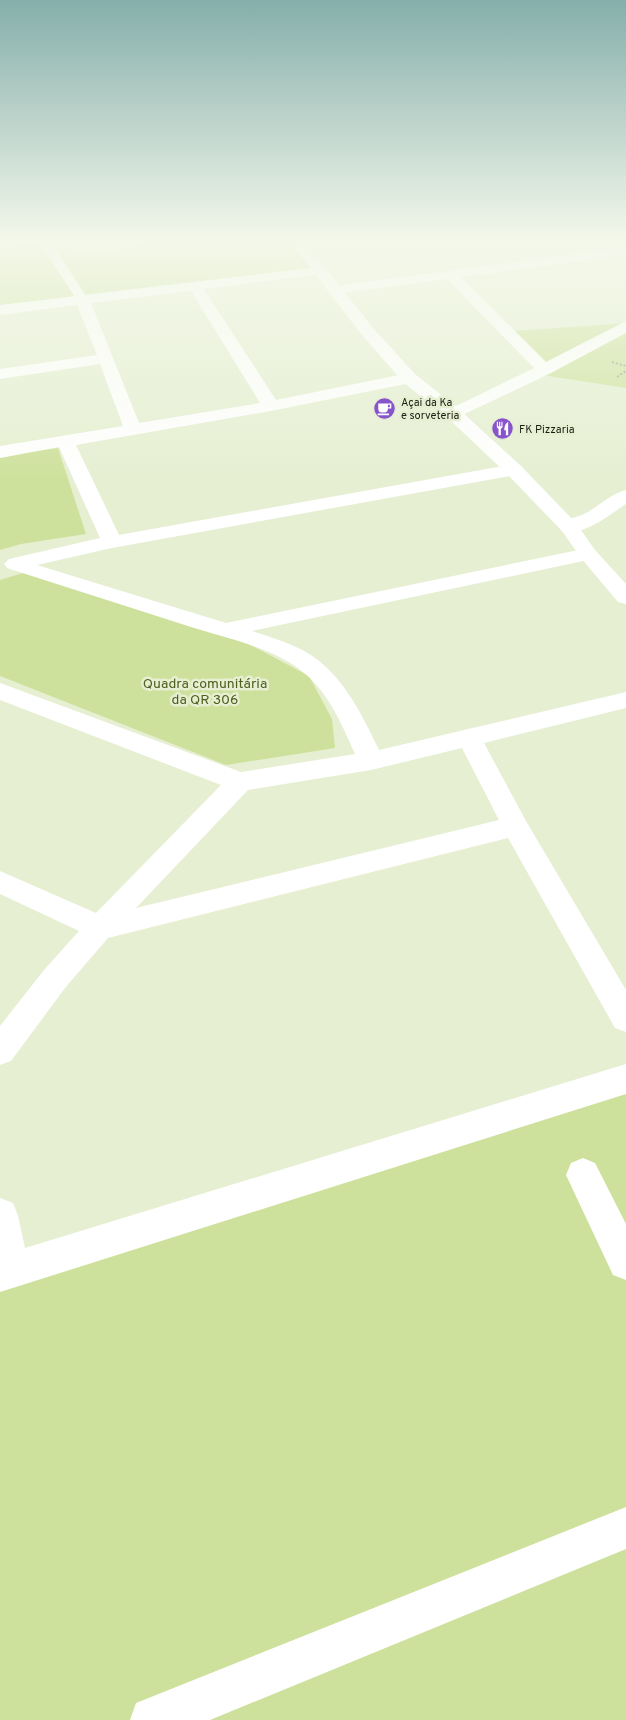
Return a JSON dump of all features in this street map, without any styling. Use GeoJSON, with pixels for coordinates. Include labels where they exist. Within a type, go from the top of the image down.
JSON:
{"type":"FeatureCollection","features":[{"type":"Feature","properties":{"kind":"street"},"geometry":{"type":"LineString","coordinates":[[90,319],[133,430]]}},
{"type":"Feature","properties":{"kind":"street"},"geometry":{"type":"LineString","coordinates":[[216,319],[271,406]]}},
{"type":"Feature","properties":{"kind":"street"},"geometry":{"type":"LineString","coordinates":[[360,319],[409,378],[454,414],[514,470],[569,527],[588,554],[626,597]]}},
{"type":"Feature","properties":{"kind":"street"},"geometry":{"type":"LineString","coordinates":[[495,319],[545,370]]}},
{"type":"Feature","properties":{"kind":"street"},"geometry":{"type":"LineString","coordinates":[[454,414],[545,370],[619,338],[626,326]]}},
{"type":"Feature","properties":{"kind":"street"},"geometry":{"type":"LineString","coordinates":[[0,374],[106,358]]}},
{"type":"Feature","properties":{"kind":"street"},"geometry":{"type":"LineString","coordinates":[[0,452],[271,406],[409,378]]}},
{"type":"Feature","properties":{"kind":"street"},"geometry":{"type":"LineString","coordinates":[[65,441],[112,542]]}},
{"type":"Feature","properties":{"kind":"street"},"geometry":{"type":"LineString","coordinates":[[7,564],[112,542],[514,470]]}},
{"type":"Feature","properties":{"kind":"street"},"geometry":{"type":"LineString","coordinates":[[569,527],[591,518],[626,496]]}},
{"type":"Feature","properties":{"kind":"street"},"geometry":{"type":"LineString","coordinates":[[225,630],[588,554]]}},
{"type":"Feature","properties":{"kind":"street"},"geometry":{"type":"LineString","coordinates":[[7,564],[225,630],[296,656],[316,669],[331,685],[348,710],[371,761]]}},
{"type":"Feature","properties":{"kind":"street"},"geometry":{"type":"LineString","coordinates":[[0,691],[240,782],[371,761],[470,739],[626,700]]}},
{"type":"Feature","properties":{"kind":"street"},"geometry":{"type":"LineString","coordinates":[[470,739],[515,826],[626,1018]]}},
{"type":"Feature","properties":{"kind":"street"},"geometry":{"type":"LineString","coordinates":[[0,1052],[55,980],[101,928],[240,782]]}},
{"type":"Feature","properties":{"kind":"street"},"geometry":{"type":"LineString","coordinates":[[0,882],[101,928],[515,826]]}},
{"type":"Feature","properties":{"kind":"street"},"geometry":{"type":"LineString","coordinates":[[0,1216],[5,1272],[626,1079]]}},
{"type":"Feature","properties":{"kind":"street"},"geometry":{"type":"LineString","coordinates":[[583,1175],[626,1262]]}},
{"type":"Feature","properties":{"kind":"street"},"geometry":{"type":"LineString","coordinates":[[153,1720],[626,1528]]}},
{"type":"Feature","properties":{"kind":"path"},"geometry":{"type":"LineString","coordinates":[[617,377],[626,371]]}},
{"type":"Feature","properties":{"kind":"green space"},"geometry":{"type":"Polygon","coordinates":[[[626,323],[626,388],[542,375],[502,332],[626,323]]]}},
{"type":"Feature","properties":{"kind":"green space"},"geometry":{"type":"Polygon","coordinates":[[[58,448],[86,534],[21,544],[0,550],[0,456],[58,448]]]}},
{"type":"Feature","properties":{"kind":"green space","name":"Quadra comunitária da QR 306"},"geometry":{"type":"Polygon","coordinates":[[[23,573],[226,632],[309,676],[332,719],[335,748],[226,765],[0,676],[0,580],[23,573]]]}},
{"type":"Feature","properties":{"kind":"green space"},"geometry":{"type":"Polygon","coordinates":[[[626,1079],[626,1720],[0,1720],[0,1274],[626,1079]]]}},
{"type":"Feature","properties":{"kind":"place","name":"Açai da Ka e sorveteria"},"geometry":{"type":"Point","coordinates":[385,408]}},
{"type":"Feature","properties":{"kind":"place","name":"FK Pizzaria"},"geometry":{"type":"Point","coordinates":[503,429]}}]}
